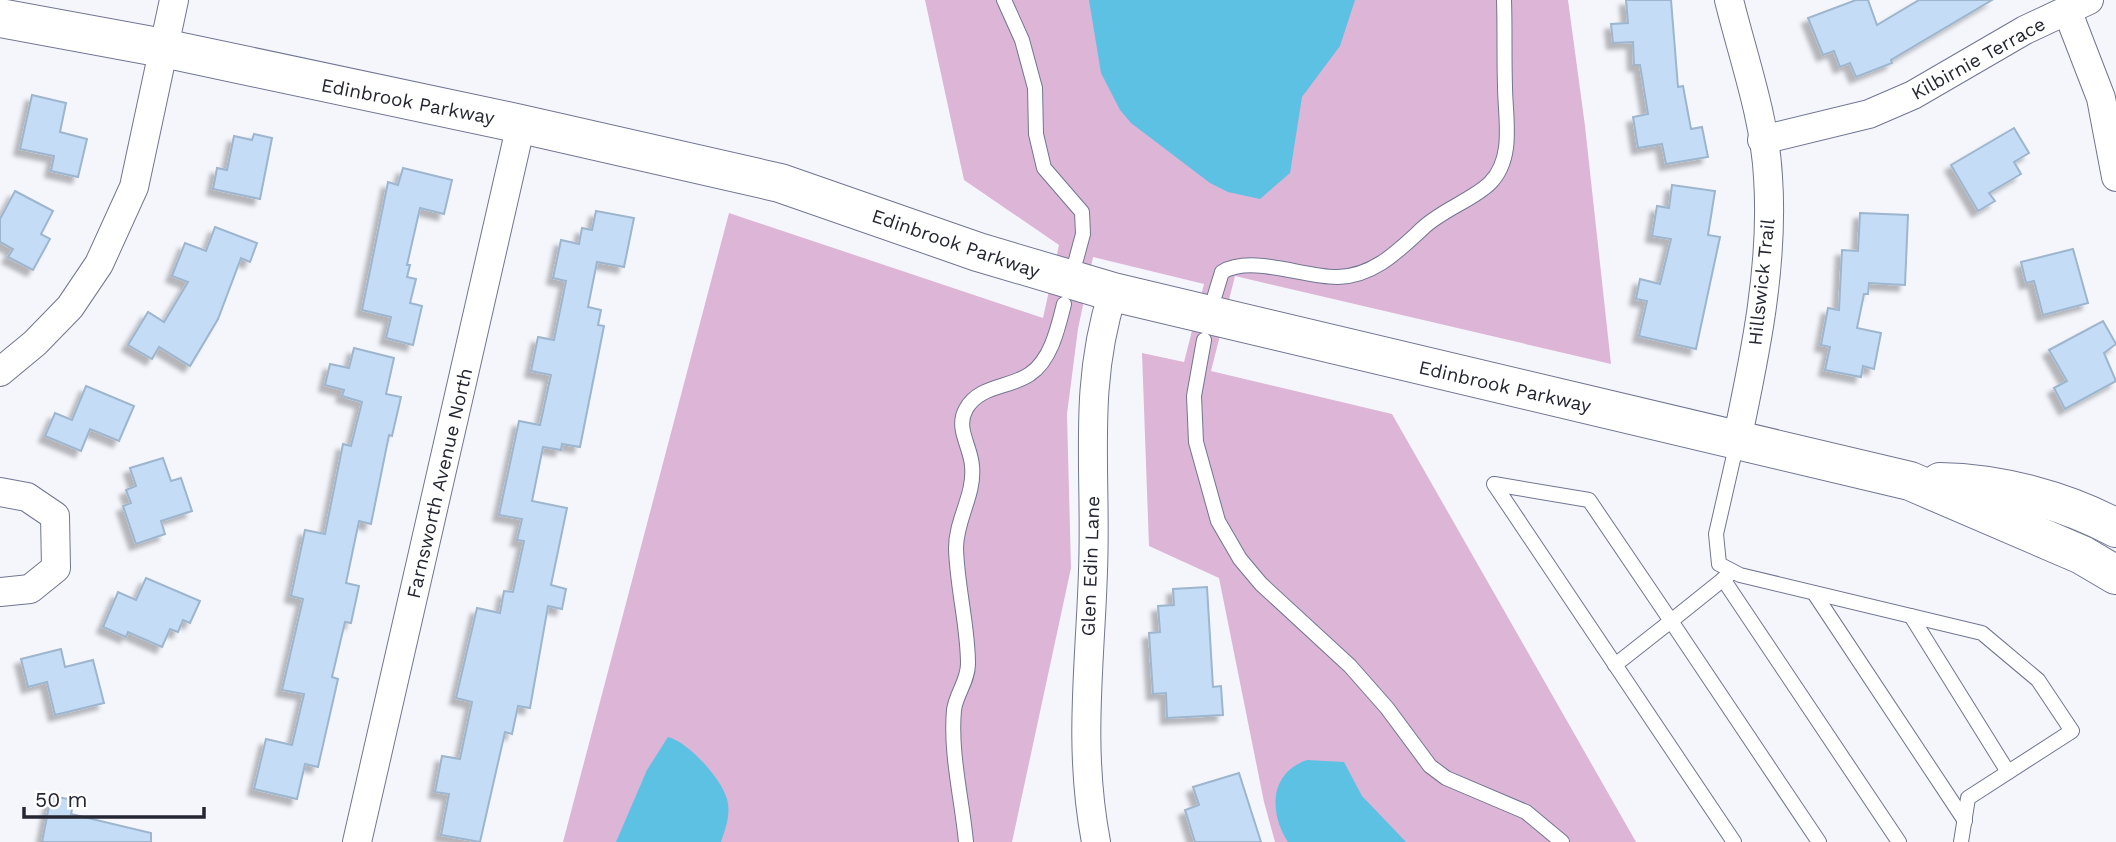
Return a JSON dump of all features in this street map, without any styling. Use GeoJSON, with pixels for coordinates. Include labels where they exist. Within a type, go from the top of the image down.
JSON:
{"type":"FeatureCollection","features":[{"type":"Feature","properties":{"kind":"street"},"geometry":{"type":"LineString","coordinates":[[0,372],[36,343],[70,307],[99,264],[134,187],[174,0]]}},
{"type":"Feature","properties":{"kind":"street","name":"Hillswick Trail"},"geometry":{"type":"LineString","coordinates":[[1728,0],[1768,174],[1770,239],[1752,368],[1737,440]]}},
{"type":"Feature","properties":{"kind":"street","name":"Kilbirnie Terrace"},"geometry":{"type":"LineString","coordinates":[[1762,140],[1870,114],[1913,95],[2013,36],[2078,5],[2101,98],[2116,177]]}},
{"type":"Feature","properties":{"kind":"street","name":"Edinbrook Parkway"},"geometry":{"type":"LineString","coordinates":[[0,18],[163,48],[521,124],[780,183],[978,252],[1113,292],[1910,481],[2050,540],[2116,575]]}},
{"type":"Feature","properties":{"kind":"street","name":"Farnsworth Avenue North"},"geometry":{"type":"LineString","coordinates":[[358,842],[521,124]]}},
{"type":"Feature","properties":{"kind":"street","name":"Glen Edin Lane"},"geometry":{"type":"LineString","coordinates":[[1096,842],[1089,803],[1084,730],[1093,573],[1091,408],[1101,328],[1113,292]]}},
{"type":"Feature","properties":{"kind":"street","name":"Edinbrook Parkway"},"geometry":{"type":"LineString","coordinates":[[1910,481],[1970,482],[2037,498],[2116,528]]}},
{"type":"Feature","properties":{"kind":"street"},"geometry":{"type":"LineString","coordinates":[[0,492],[27,497],[55,516],[56,568],[30,589],[0,592]]}},
{"type":"Feature","properties":{"kind":"lane"},"geometry":{"type":"LineString","coordinates":[[1004,0],[1022,40],[1035,88],[1036,134],[1044,168],[1082,212],[1083,234],[1076,260]]}},
{"type":"Feature","properties":{"kind":"lane"},"geometry":{"type":"LineString","coordinates":[[1215,295],[1222,272],[1232,266],[1286,269],[1333,277],[1360,275],[1384,262],[1445,211],[1487,186],[1499,171],[1507,132],[1504,0]]}},
{"type":"Feature","properties":{"kind":"lane"},"geometry":{"type":"LineString","coordinates":[[966,842],[954,729],[954,707],[968,665],[956,546],[958,524],[970,495],[972,465],[962,424],[966,409],[977,398],[996,386],[1032,373],[1053,344],[1064,304]]}},
{"type":"Feature","properties":{"kind":"lane"},"geometry":{"type":"LineString","coordinates":[[1204,340],[1194,396],[1196,442],[1218,521],[1240,559],[1261,584],[1350,666],[1387,708],[1430,766],[1446,778],[1526,812],[1562,842]]}},
{"type":"Feature","properties":{"kind":"lane"},"geometry":{"type":"LineString","coordinates":[[1737,440],[1716,534],[1719,564],[1899,842]]}},
{"type":"Feature","properties":{"kind":"lane"},"geometry":{"type":"LineString","coordinates":[[1734,842],[1494,484],[1589,500],[1819,842]]}},
{"type":"Feature","properties":{"kind":"lane"},"geometry":{"type":"LineString","coordinates":[[1615,665],[1727,576],[1815,593],[1982,633],[2038,680],[2072,731],[1968,798],[1962,842]]}},
{"type":"Feature","properties":{"kind":"lane"},"geometry":{"type":"LineString","coordinates":[[1815,593],[1965,821]]}},
{"type":"Feature","properties":{"kind":"lane"},"geometry":{"type":"LineString","coordinates":[[1911,616],[2008,772]]}},
{"type":"Feature","properties":{"kind":"shaded area"},"geometry":{"type":"Polygon","coordinates":[[[925,0],[1568,0],[1585,126],[1611,364],[1235,276],[1211,371],[1392,414],[1636,842],[1275,842],[1264,802],[1219,578],[1149,546],[1142,353],[1184,362],[1204,284],[1093,257],[1078,329],[1067,414],[1071,568],[1012,842],[563,842],[729,213],[1043,318],[1059,245],[964,180],[925,0]]]}},
{"type":"Feature","properties":{"kind":"water"},"geometry":{"type":"Polygon","coordinates":[[[1089,0],[1355,0],[1340,46],[1302,97],[1290,173],[1260,199],[1228,192],[1210,183],[1131,123],[1120,110],[1101,73],[1089,0]]]}},
{"type":"Feature","properties":{"kind":"water"},"geometry":{"type":"Polygon","coordinates":[[[668,737],[677,740],[696,755],[721,785],[728,809],[721,842],[616,842],[647,770],[668,737]]]}},
{"type":"Feature","properties":{"kind":"water"},"geometry":{"type":"Polygon","coordinates":[[[1307,760],[1344,762],[1362,796],[1406,842],[1288,842],[1278,819],[1276,795],[1285,774],[1307,760]]]}},
{"type":"Feature","properties":{"kind":"building"},"geometry":{"type":"Polygon","coordinates":[[[1626,0],[1671,0],[1678,87],[1683,86],[1691,129],[1702,127],[1708,157],[1666,164],[1662,144],[1638,148],[1633,117],[1648,114],[1640,65],[1634,65],[1633,42],[1613,43],[1611,24],[1628,23],[1626,0]]]}},
{"type":"Feature","properties":{"kind":"building"},"geometry":{"type":"Polygon","coordinates":[[[1856,0],[1868,0],[1877,25],[1919,0],[1992,0],[1891,60],[1892,63],[1856,77],[1850,63],[1840,67],[1834,51],[1823,55],[1808,18],[1856,0]]]}},
{"type":"Feature","properties":{"kind":"building"},"geometry":{"type":"Polygon","coordinates":[[[32,95],[66,103],[60,132],[87,139],[78,177],[51,171],[54,156],[20,149],[32,95]]]}},
{"type":"Feature","properties":{"kind":"building"},"geometry":{"type":"Polygon","coordinates":[[[2014,128],[2029,153],[2014,162],[2021,174],[1989,193],[1995,201],[1978,211],[1951,165],[2014,128]]]}},
{"type":"Feature","properties":{"kind":"building"},"geometry":{"type":"Polygon","coordinates":[[[254,134],[272,138],[260,199],[213,189],[217,168],[227,170],[234,136],[252,140],[254,134]]]}},
{"type":"Feature","properties":{"kind":"building"},"geometry":{"type":"Polygon","coordinates":[[[403,168],[452,180],[444,214],[420,208],[407,265],[410,265],[407,277],[416,279],[410,303],[422,306],[413,345],[386,338],[391,317],[362,310],[388,182],[398,185],[403,168]]]}},
{"type":"Feature","properties":{"kind":"building"},"geometry":{"type":"Polygon","coordinates":[[[1672,185],[1715,191],[1708,235],[1720,237],[1696,349],[1639,336],[1647,301],[1636,299],[1640,279],[1660,284],[1671,239],[1652,236],[1657,206],[1669,208],[1672,185]]]}},
{"type":"Feature","properties":{"kind":"building"},"geometry":{"type":"Polygon","coordinates":[[[15,191],[53,211],[41,234],[50,239],[33,270],[8,257],[13,249],[0,242],[0,219],[15,191]]]}},
{"type":"Feature","properties":{"kind":"building"},"geometry":{"type":"Polygon","coordinates":[[[596,211],[634,218],[624,267],[597,262],[588,307],[601,310],[598,325],[604,326],[580,447],[562,444],[561,450],[543,447],[532,501],[567,508],[551,585],[566,589],[562,609],[548,606],[530,708],[518,706],[512,734],[505,732],[480,842],[441,835],[449,794],[435,792],[442,756],[460,759],[472,702],[456,698],[477,608],[500,613],[504,591],[513,592],[524,541],[517,540],[522,519],[499,515],[519,421],[540,425],[551,375],[531,371],[538,337],[554,340],[566,281],[553,278],[561,240],[579,244],[582,228],[592,230],[596,211]]]}},
{"type":"Feature","properties":{"kind":"building"},"geometry":{"type":"Polygon","coordinates":[[[1860,213],[1908,215],[1905,285],[1869,283],[1868,294],[1864,294],[1857,328],[1881,333],[1874,369],[1863,366],[1861,377],[1825,370],[1830,347],[1821,345],[1828,308],[1839,310],[1842,250],[1858,251],[1860,213]]]}},
{"type":"Feature","properties":{"kind":"building"},"geometry":{"type":"Polygon","coordinates":[[[215,227],[257,243],[250,262],[241,258],[218,319],[190,366],[159,347],[152,359],[128,345],[148,312],[164,322],[188,282],[172,276],[185,243],[206,251],[215,227]]]}},
{"type":"Feature","properties":{"kind":"building"},"geometry":{"type":"Polygon","coordinates":[[[2073,249],[2088,303],[2043,315],[2034,281],[2026,283],[2021,262],[2073,249]]]}},
{"type":"Feature","properties":{"kind":"building"},"geometry":{"type":"Polygon","coordinates":[[[2103,321],[2116,344],[2104,353],[2116,381],[2065,409],[2054,388],[2067,381],[2049,350],[2103,321]]]}},
{"type":"Feature","properties":{"kind":"building"},"geometry":{"type":"Polygon","coordinates":[[[354,348],[394,358],[386,394],[401,397],[392,436],[389,435],[371,524],[359,521],[346,583],[359,586],[351,623],[345,622],[332,677],[338,679],[318,767],[305,764],[297,799],[254,789],[266,739],[292,745],[304,694],[282,690],[303,599],[291,596],[305,530],[325,534],[343,444],[351,446],[362,402],[342,396],[344,390],[325,385],[330,364],[349,368],[354,348]]]}},
{"type":"Feature","properties":{"kind":"building"},"geometry":{"type":"Polygon","coordinates":[[[86,386],[134,406],[119,441],[90,429],[81,451],[45,436],[55,413],[72,420],[86,386]]]}},
{"type":"Feature","properties":{"kind":"building"},"geometry":{"type":"Polygon","coordinates":[[[163,458],[171,481],[181,478],[192,511],[161,521],[165,534],[136,544],[123,506],[131,503],[126,490],[136,486],[130,468],[163,458]]]}},
{"type":"Feature","properties":{"kind":"building"},"geometry":{"type":"Polygon","coordinates":[[[146,578],[200,601],[190,623],[183,620],[178,632],[170,629],[162,647],[128,632],[126,637],[103,627],[118,592],[136,600],[146,578]]]}},
{"type":"Feature","properties":{"kind":"building"},"geometry":{"type":"Polygon","coordinates":[[[1207,587],[1213,687],[1221,686],[1223,715],[1167,718],[1166,693],[1153,694],[1149,633],[1160,632],[1158,606],[1174,605],[1173,589],[1207,587]]]}},
{"type":"Feature","properties":{"kind":"building"},"geometry":{"type":"Polygon","coordinates":[[[61,649],[65,667],[93,660],[104,703],[55,715],[47,682],[28,687],[21,659],[61,649]]]}},
{"type":"Feature","properties":{"kind":"building"},"geometry":{"type":"Polygon","coordinates":[[[1239,773],[1261,842],[1195,842],[1185,810],[1199,805],[1193,787],[1239,773]]]}},
{"type":"Feature","properties":{"kind":"building"},"geometry":{"type":"Polygon","coordinates":[[[51,796],[74,800],[71,814],[151,833],[151,842],[42,842],[51,796]]]}}]}
